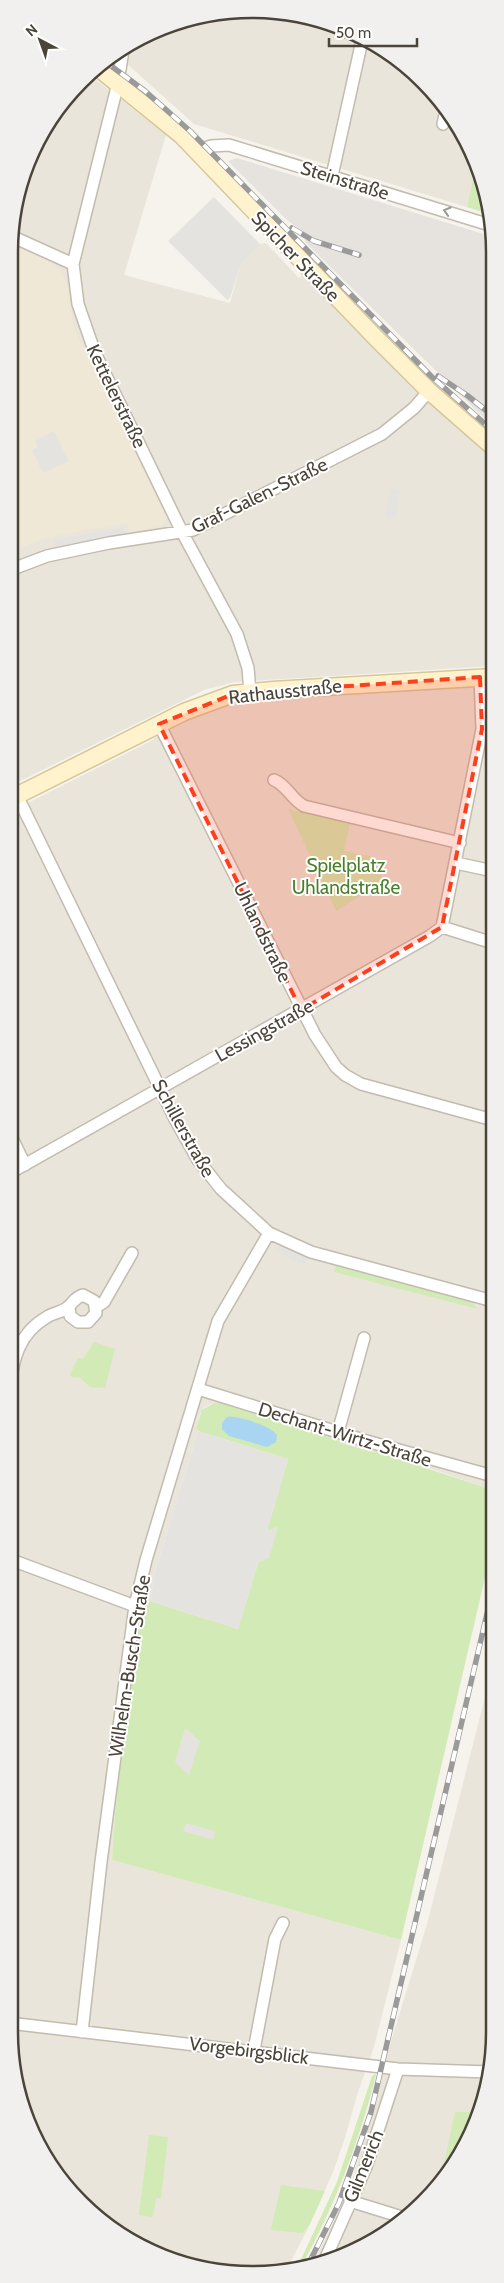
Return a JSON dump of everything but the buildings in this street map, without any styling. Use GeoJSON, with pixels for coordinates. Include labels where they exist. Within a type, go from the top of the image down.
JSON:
{"type":"FeatureCollection","features":[{"type":"Feature","properties":{"kind":"street"},"geometry":{"type":"LineString","coordinates":[[332,176],[361,45]]}},
{"type":"Feature","properties":{"kind":"street","name":"Kettelerstraße"},"geometry":{"type":"LineString","coordinates":[[122,57],[118,83],[73,264],[78,304],[90,340],[182,532],[244,652],[248,668],[250,692]]}},
{"type":"Feature","properties":{"kind":"street","name":"Spicher Straße"},"geometry":{"type":"LineString","coordinates":[[103,71],[181,135],[353,315],[429,391],[487,442]]}},
{"type":"Feature","properties":{"kind":"street"},"geometry":{"type":"LineString","coordinates":[[443,124],[444,118]]}},
{"type":"Feature","properties":{"kind":"street","name":"Steinstraße"},"geometry":{"type":"LineString","coordinates":[[196,151],[211,146],[229,145],[484,223]]}},
{"type":"Feature","properties":{"kind":"street"},"geometry":{"type":"LineString","coordinates":[[18,239],[73,264]]}},
{"type":"Feature","properties":{"kind":"street","name":"Graf-Galen-Straße"},"geometry":{"type":"LineString","coordinates":[[17,567],[47,556],[88,547],[192,530],[382,434],[414,408],[429,391]]}},
{"type":"Feature","properties":{"kind":"street"},"geometry":{"type":"LineString","coordinates":[[487,677],[482,729],[442,927],[487,941]]}},
{"type":"Feature","properties":{"kind":"street","name":"Rathausstraße"},"geometry":{"type":"LineString","coordinates":[[17,790],[208,702],[250,692],[487,677]]}},
{"type":"Feature","properties":{"kind":"street","name":"Uhlandstraße"},"geometry":{"type":"LineString","coordinates":[[160,724],[301,1010],[329,1059],[352,1080],[408,1098],[487,1118]]}},
{"type":"Feature","properties":{"kind":"street"},"geometry":{"type":"LineString","coordinates":[[274,780],[281,783],[294,800],[304,806],[460,843]]}},
{"type":"Feature","properties":{"kind":"street","name":"Schillerstraße"},"geometry":{"type":"LineString","coordinates":[[17,800],[190,1146],[215,1182],[269,1233],[311,1252],[487,1299]]}},
{"type":"Feature","properties":{"kind":"street"},"geometry":{"type":"LineString","coordinates":[[456,863],[487,870]]}},
{"type":"Feature","properties":{"kind":"street","name":"Lessingstraße"},"geometry":{"type":"LineString","coordinates":[[17,1169],[301,1010],[430,936],[442,927]]}},
{"type":"Feature","properties":{"kind":"street"},"geometry":{"type":"LineString","coordinates":[[17,1148],[25,1165]]}},
{"type":"Feature","properties":{"kind":"street","name":"Wilhelm-Busch-Straße"},"geometry":{"type":"LineString","coordinates":[[82,2032],[101,1862],[134,1606],[218,1321],[269,1233]]}},
{"type":"Feature","properties":{"kind":"street"},"geometry":{"type":"LineString","coordinates":[[96,1307],[104,1302],[132,1253]]}},
{"type":"Feature","properties":{"kind":"street"},"geometry":{"type":"LineString","coordinates":[[83,1295],[94,1301],[96,1307],[92,1319],[83,1323],[70,1316],[69,1307],[71,1301],[83,1295]]}},
{"type":"Feature","properties":{"kind":"street"},"geometry":{"type":"LineString","coordinates":[[17,1351],[26,1334],[47,1317],[69,1307]]}},
{"type":"Feature","properties":{"kind":"street"},"geometry":{"type":"LineString","coordinates":[[338,1432],[364,1338]]}},
{"type":"Feature","properties":{"kind":"street","name":"Dechant-Wirtz-Straße"},"geometry":{"type":"LineString","coordinates":[[198,1390],[487,1474]]}},
{"type":"Feature","properties":{"kind":"street"},"geometry":{"type":"LineString","coordinates":[[17,1562],[134,1606]]}},
{"type":"Feature","properties":{"kind":"street"},"geometry":{"type":"LineString","coordinates":[[254,2050],[276,1939],[283,1923]]}},
{"type":"Feature","properties":{"kind":"street","name":"Vorgebirgsblick"},"geometry":{"type":"LineString","coordinates":[[17,2024],[254,2050],[398,2069],[483,2072]]}},
{"type":"Feature","properties":{"kind":"street","name":"Gilmerich"},"geometry":{"type":"LineString","coordinates":[[328,2253],[366,2167],[398,2069]]}},
{"type":"Feature","properties":{"kind":"street"},"geometry":{"type":"LineString","coordinates":[[350,2201],[397,2215]]}},
{"type":"Feature","properties":{"kind":"highlighted area"},"geometry":{"type":"Polygon","coordinates":[[[480,677],[482,729],[442,927],[301,1010],[159,724],[233,694],[480,677]]]}},
{"type":"Feature","properties":{"kind":"shaded area"},"geometry":{"type":"Polygon","coordinates":[[[237,18],[267,18],[313,25],[342,35],[382,57],[407,76],[428,97],[447,122],[469,162],[474,176],[467,207],[194,124],[121,58],[162,35],[206,22],[237,18]]]}},
{"type":"Feature","properties":{"kind":"shaded area"},"geometry":{"type":"Polygon","coordinates":[[[94,78],[166,135],[124,275],[230,303],[240,266],[260,244],[266,243],[299,278],[302,275],[415,389],[487,454],[487,666],[235,682],[204,690],[17,783],[18,237],[25,191],[35,162],[49,135],[66,109],[94,78]]]}},
{"type":"Feature","properties":{"kind":"shaded area"},"geometry":{"type":"Polygon","coordinates":[[[237,158],[486,235],[487,421],[306,243],[301,230],[287,220],[228,161],[237,158]]]}},
{"type":"Feature","properties":{"kind":"shaded area"},"geometry":{"type":"Polygon","coordinates":[[[214,197],[260,244],[240,266],[230,298],[227,300],[168,241],[214,197]]]}},
{"type":"Feature","properties":{"kind":"shaded area"},"geometry":{"type":"Polygon","coordinates":[[[18,247],[49,260],[60,270],[67,285],[74,328],[167,517],[162,526],[129,532],[127,523],[59,535],[17,549],[18,247]]]}},
{"type":"Feature","properties":{"kind":"shaded area"},"geometry":{"type":"Polygon","coordinates":[[[54,431],[69,461],[43,473],[32,450],[38,447],[35,441],[54,431]]]}},
{"type":"Feature","properties":{"kind":"shaded area"},"geometry":{"type":"Polygon","coordinates":[[[391,488],[400,490],[395,518],[385,516],[391,488]]]}},
{"type":"Feature","properties":{"kind":"shaded area"},"geometry":{"type":"Polygon","coordinates":[[[124,527],[126,535],[55,549],[54,540],[124,527]]]}},
{"type":"Feature","properties":{"kind":"shaded area"},"geometry":{"type":"Polygon","coordinates":[[[487,679],[487,1488],[377,1452],[374,1454],[341,1443],[338,1440],[221,1403],[214,1403],[205,1407],[200,1414],[196,1428],[198,1431],[155,1573],[150,1601],[139,1618],[112,1860],[401,1940],[374,2047],[358,2092],[344,2141],[333,2172],[309,2226],[291,2262],[252,2266],[191,2258],[162,2248],[122,2226],[86,2197],[57,2161],[35,2121],[22,2077],[17,2031],[17,808],[149,742],[193,712],[215,703],[487,679]]]}},
{"type":"Feature","properties":{"kind":"shaded area"},"geometry":{"type":"Polygon","coordinates":[[[279,1245],[309,1257],[305,1265],[280,1255],[281,1253],[276,1251],[279,1245]]]}},
{"type":"Feature","properties":{"kind":"shaded area"},"geometry":{"type":"Polygon","coordinates":[[[198,1431],[288,1459],[267,1531],[278,1527],[269,1558],[258,1563],[238,1629],[150,1601],[155,1573],[198,1431]]]}},
{"type":"Feature","properties":{"kind":"shaded area"},"geometry":{"type":"Polygon","coordinates":[[[487,1689],[487,2031],[479,2092],[469,2121],[455,2148],[438,2174],[418,2197],[395,2217],[369,2234],[342,2248],[316,2257],[351,2185],[385,2061],[427,1924],[487,1689]]]}},
{"type":"Feature","properties":{"kind":"shaded area"},"geometry":{"type":"Polygon","coordinates":[[[185,1728],[200,1741],[189,1775],[175,1762],[185,1728]]]}},
{"type":"Feature","properties":{"kind":"shaded area"},"geometry":{"type":"Polygon","coordinates":[[[186,1823],[215,1831],[213,1840],[183,1831],[186,1823]]]}},
{"type":"Feature","properties":{"kind":"shaded area"},"geometry":{"type":"Polygon","coordinates":[[[278,2046],[361,2056],[365,2060],[274,2049],[278,2046]]]}},
{"type":"Feature","properties":{"kind":"green space"},"geometry":{"type":"Polygon","coordinates":[[[474,176],[479,191],[483,212],[467,207],[474,176]]]}},
{"type":"Feature","properties":{"kind":"green space","name":"Spielplatz Uhlandstraße"},"geometry":{"type":"Polygon","coordinates":[[[288,809],[350,823],[344,851],[370,856],[384,881],[336,911],[288,809]]]}},
{"type":"Feature","properties":{"kind":"green space"},"geometry":{"type":"Polygon","coordinates":[[[336,1265],[468,1300],[478,1309],[334,1272],[336,1265]]]}},
{"type":"Feature","properties":{"kind":"green space"},"geometry":{"type":"Polygon","coordinates":[[[94,1342],[115,1349],[105,1388],[90,1387],[79,1377],[74,1378],[70,1375],[78,1358],[83,1359],[94,1342]]]}},
{"type":"Feature","properties":{"kind":"green space"},"geometry":{"type":"Polygon","coordinates":[[[214,1403],[221,1403],[338,1440],[341,1443],[374,1453],[377,1452],[487,1488],[487,1569],[401,1940],[112,1860],[117,1793],[139,1618],[150,1601],[238,1629],[258,1563],[278,1527],[267,1531],[288,1459],[198,1431],[196,1428],[202,1410],[214,1403]]]}},
{"type":"Feature","properties":{"kind":"green space"},"geometry":{"type":"Polygon","coordinates":[[[376,2075],[362,2125],[345,2173],[325,2221],[305,2260],[300,2261],[337,2182],[372,2076],[376,2075]]]}},
{"type":"Feature","properties":{"kind":"green space"},"geometry":{"type":"Polygon","coordinates":[[[455,2112],[472,2112],[462,2135],[444,2166],[455,2112]]]}},
{"type":"Feature","properties":{"kind":"green space"},"geometry":{"type":"Polygon","coordinates":[[[149,2135],[168,2137],[161,2198],[156,2198],[153,2217],[139,2215],[149,2135]]]}},
{"type":"Feature","properties":{"kind":"green space"},"geometry":{"type":"Polygon","coordinates":[[[281,2185],[325,2191],[309,2226],[302,2233],[271,2230],[281,2185]]]}},
{"type":"Feature","properties":{"kind":"water"},"geometry":{"type":"Polygon","coordinates":[[[227,1417],[246,1419],[268,1428],[277,1435],[276,1442],[267,1447],[229,1436],[222,1429],[222,1423],[227,1417]]]}},
{"type":"Feature","properties":{"kind":"railway"},"geometry":{"type":"LineString","coordinates":[[110,65],[145,91],[190,131],[432,377],[487,426]]}},
{"type":"Feature","properties":{"kind":"railway"},"geometry":{"type":"LineString","coordinates":[[292,228],[314,241],[359,255]]}},
{"type":"Feature","properties":{"kind":"railway"},"geometry":{"type":"LineString","coordinates":[[438,376],[487,411]]}},
{"type":"Feature","properties":{"kind":"railway"},"geometry":{"type":"LineString","coordinates":[[311,2258],[339,2203],[371,2112],[487,1614]]}}]}
